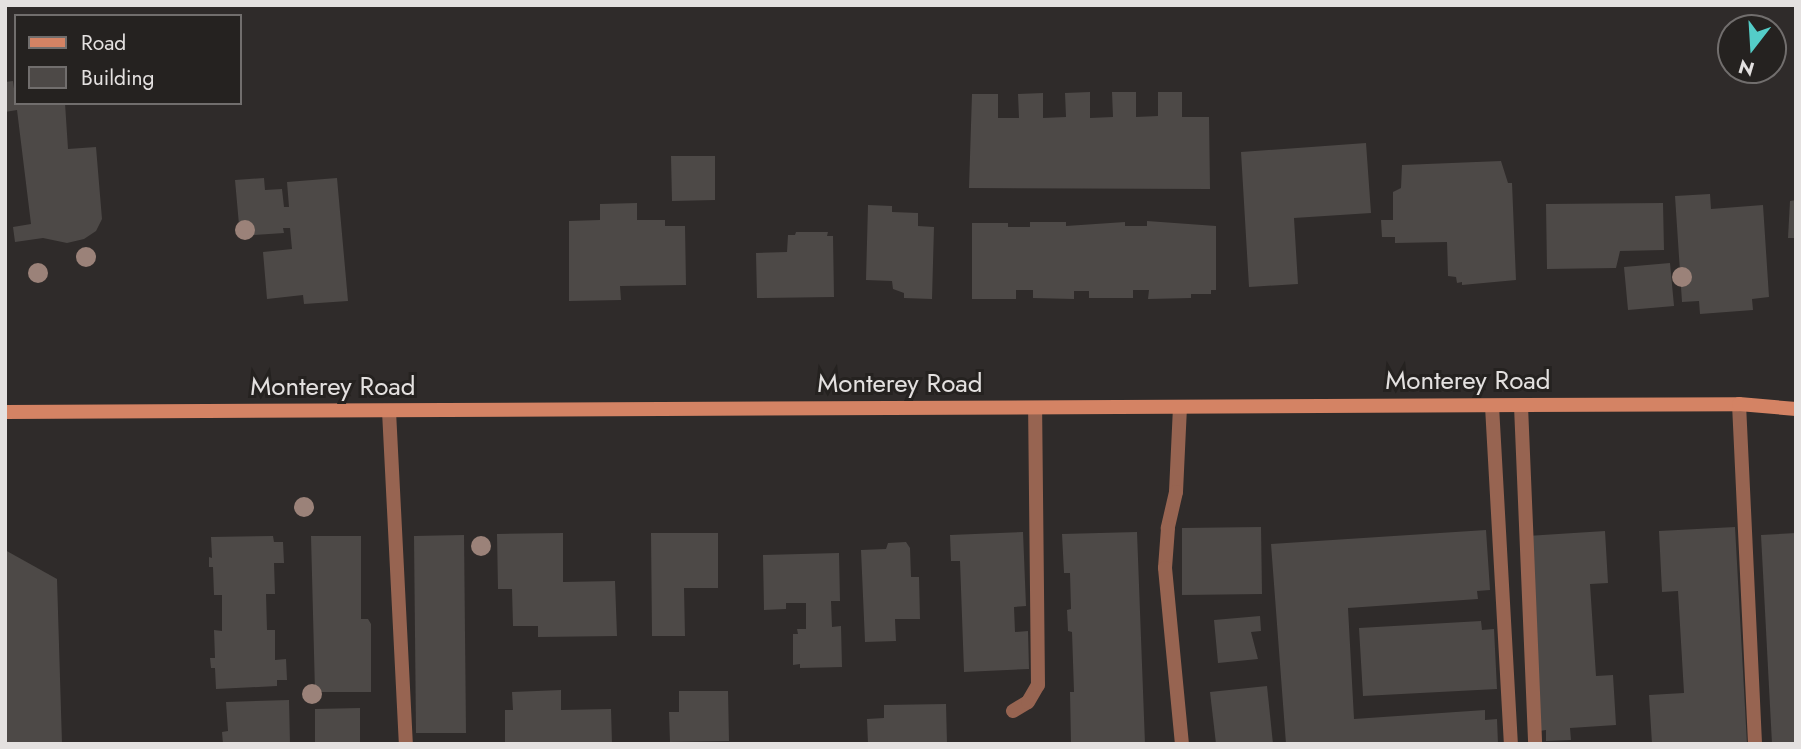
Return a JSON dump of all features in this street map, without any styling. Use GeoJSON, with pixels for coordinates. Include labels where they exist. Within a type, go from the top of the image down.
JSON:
{"type":"FeatureCollection","features":[{"type":"Feature","properties":{"kind":"street","name":"Monterey Road"},"geometry":{"type":"LineString","coordinates":[[5,412],[1739,404],[1796,409]]}},
{"type":"Feature","properties":{"kind":"lane"},"geometry":{"type":"LineString","coordinates":[[1739,404],[1755,744]]}},
{"type":"Feature","properties":{"kind":"lane"},"geometry":{"type":"LineString","coordinates":[[1492,406],[1511,744]]}},
{"type":"Feature","properties":{"kind":"lane"},"geometry":{"type":"LineString","coordinates":[[1521,406],[1535,744]]}},
{"type":"Feature","properties":{"kind":"lane"},"geometry":{"type":"LineString","coordinates":[[1180,407],[1176,492],[1168,528],[1165,568],[1182,744]]}},
{"type":"Feature","properties":{"kind":"lane"},"geometry":{"type":"LineString","coordinates":[[1013,711],[1028,702],[1038,685],[1035,408]]}},
{"type":"Feature","properties":{"kind":"lane"},"geometry":{"type":"LineString","coordinates":[[389,411],[406,744]]}},
{"type":"Feature","properties":{"kind":"building"},"geometry":{"type":"Polygon","coordinates":[[[13,81],[14,105],[65,105],[68,149],[96,147],[102,219],[96,231],[84,239],[67,243],[43,238],[15,242],[13,227],[31,224],[17,110],[5,112],[5,82],[13,81]]]}},
{"type":"Feature","properties":{"kind":"building"},"geometry":{"type":"Polygon","coordinates":[[[1090,92],[1090,118],[1113,117],[1112,92],[1136,92],[1136,117],[1158,116],[1158,92],[1182,92],[1182,117],[1209,117],[1210,189],[969,188],[972,94],[998,94],[998,118],[1019,118],[1018,94],[1043,93],[1043,118],[1066,117],[1065,93],[1090,92]]]}},
{"type":"Feature","properties":{"kind":"building"},"geometry":{"type":"Polygon","coordinates":[[[1366,143],[1371,213],[1294,218],[1298,284],[1249,287],[1241,152],[1366,143]]]}},
{"type":"Feature","properties":{"kind":"building"},"geometry":{"type":"Polygon","coordinates":[[[671,156],[715,156],[715,200],[672,201],[671,156]]]}},
{"type":"Feature","properties":{"kind":"building"},"geometry":{"type":"Polygon","coordinates":[[[1501,161],[1508,183],[1512,183],[1516,280],[1462,285],[1462,282],[1457,283],[1456,277],[1448,276],[1447,242],[1395,243],[1395,237],[1382,237],[1381,220],[1393,220],[1393,192],[1401,188],[1402,165],[1501,161]]]}},
{"type":"Feature","properties":{"kind":"building"},"geometry":{"type":"Polygon","coordinates":[[[264,178],[265,190],[282,189],[284,207],[289,207],[287,182],[337,178],[348,301],[304,304],[303,295],[267,299],[263,252],[292,249],[290,228],[283,228],[284,233],[240,236],[235,180],[264,178]]]}},
{"type":"Feature","properties":{"kind":"building"},"geometry":{"type":"Polygon","coordinates":[[[1710,194],[1711,209],[1763,205],[1769,297],[1752,299],[1753,310],[1700,314],[1699,301],[1682,302],[1675,196],[1710,194]]]}},
{"type":"Feature","properties":{"kind":"building"},"geometry":{"type":"Polygon","coordinates":[[[1796,200],[1796,238],[1788,238],[1790,201],[1796,200]]]}},
{"type":"Feature","properties":{"kind":"building"},"geometry":{"type":"Polygon","coordinates":[[[637,203],[637,220],[665,220],[665,226],[685,226],[686,285],[620,286],[621,300],[569,301],[569,221],[600,220],[600,204],[637,203]]]}},
{"type":"Feature","properties":{"kind":"building"},"geometry":{"type":"Polygon","coordinates":[[[1663,203],[1664,250],[1620,251],[1616,268],[1547,269],[1546,204],[1663,203]]]}},
{"type":"Feature","properties":{"kind":"building"},"geometry":{"type":"Polygon","coordinates":[[[868,205],[892,206],[892,212],[918,213],[918,226],[934,227],[932,299],[904,298],[904,293],[893,289],[892,281],[866,280],[868,205]]]}},
{"type":"Feature","properties":{"kind":"building"},"geometry":{"type":"Polygon","coordinates":[[[1147,221],[1216,226],[1216,290],[1211,290],[1211,294],[1191,294],[1191,298],[1148,299],[1149,290],[1133,290],[1133,298],[1089,298],[1089,291],[1074,291],[1074,299],[1033,298],[1033,290],[1016,290],[1016,299],[972,299],[972,223],[1008,223],[1008,227],[1030,227],[1030,222],[1066,222],[1066,226],[1125,222],[1125,226],[1147,226],[1147,221]]]}},
{"type":"Feature","properties":{"kind":"building"},"geometry":{"type":"Polygon","coordinates":[[[796,232],[828,232],[827,236],[833,236],[834,297],[757,298],[756,253],[787,252],[788,235],[795,235],[796,232]]]}},
{"type":"Feature","properties":{"kind":"building"},"geometry":{"type":"Polygon","coordinates":[[[1670,263],[1674,306],[1628,310],[1624,267],[1670,263]]]}},
{"type":"Feature","properties":{"kind":"building"},"geometry":{"type":"Polygon","coordinates":[[[1261,527],[1262,594],[1182,595],[1182,528],[1261,527]]]}},
{"type":"Feature","properties":{"kind":"building"},"geometry":{"type":"Polygon","coordinates":[[[1735,527],[1747,744],[1652,744],[1649,695],[1684,693],[1678,591],[1662,592],[1659,531],[1735,527]]]}},
{"type":"Feature","properties":{"kind":"building"},"geometry":{"type":"Polygon","coordinates":[[[1486,530],[1490,590],[1477,591],[1478,599],[1348,608],[1354,719],[1485,710],[1485,720],[1497,719],[1498,744],[1286,744],[1271,544],[1486,530]]]}},
{"type":"Feature","properties":{"kind":"building"},"geometry":{"type":"Polygon","coordinates":[[[1605,531],[1608,583],[1590,584],[1596,676],[1613,675],[1616,725],[1570,728],[1571,740],[1546,741],[1546,730],[1539,731],[1527,536],[1605,531]]]}},
{"type":"Feature","properties":{"kind":"building"},"geometry":{"type":"Polygon","coordinates":[[[1023,532],[1026,606],[1014,607],[1015,632],[1028,631],[1029,669],[964,672],[960,561],[951,561],[950,535],[1023,532]]]}},
{"type":"Feature","properties":{"kind":"building"},"geometry":{"type":"Polygon","coordinates":[[[1137,532],[1145,744],[1071,744],[1070,692],[1074,692],[1072,632],[1068,631],[1067,610],[1071,609],[1070,573],[1064,573],[1062,534],[1137,532]]]}},
{"type":"Feature","properties":{"kind":"building"},"geometry":{"type":"Polygon","coordinates":[[[563,533],[563,582],[615,581],[617,636],[538,637],[538,626],[513,626],[512,589],[498,589],[497,534],[563,533]]]}},
{"type":"Feature","properties":{"kind":"building"},"geometry":{"type":"Polygon","coordinates":[[[651,533],[718,533],[718,588],[684,588],[685,636],[652,636],[651,533]]]}},
{"type":"Feature","properties":{"kind":"building"},"geometry":{"type":"Polygon","coordinates":[[[1796,533],[1796,744],[1772,744],[1761,535],[1796,533]]]}},
{"type":"Feature","properties":{"kind":"building"},"geometry":{"type":"Polygon","coordinates":[[[464,535],[466,733],[416,733],[414,536],[464,535]]]}},
{"type":"Feature","properties":{"kind":"building"},"geometry":{"type":"Polygon","coordinates":[[[273,536],[274,542],[283,542],[284,563],[274,563],[275,594],[266,594],[267,630],[275,630],[275,660],[286,659],[287,680],[277,680],[277,686],[216,689],[215,668],[211,668],[210,658],[215,658],[214,630],[222,631],[222,595],[214,595],[213,567],[209,567],[209,557],[212,558],[211,537],[273,536]]]}},
{"type":"Feature","properties":{"kind":"building"},"geometry":{"type":"Polygon","coordinates":[[[311,536],[361,536],[361,619],[368,619],[371,624],[371,692],[315,692],[311,536]]]}},
{"type":"Feature","properties":{"kind":"building"},"geometry":{"type":"Polygon","coordinates":[[[906,542],[910,548],[911,577],[919,577],[920,619],[895,619],[896,641],[865,642],[861,550],[886,549],[888,543],[906,542]]]}},
{"type":"Feature","properties":{"kind":"building"},"geometry":{"type":"Polygon","coordinates":[[[5,550],[57,579],[62,744],[5,744],[5,550]]]}},
{"type":"Feature","properties":{"kind":"building"},"geometry":{"type":"Polygon","coordinates":[[[839,553],[840,601],[831,601],[832,627],[841,626],[842,667],[800,668],[800,664],[793,665],[793,634],[798,634],[797,629],[806,629],[806,603],[786,603],[786,609],[764,610],[763,555],[839,553]]]}},
{"type":"Feature","properties":{"kind":"building"},"geometry":{"type":"Polygon","coordinates":[[[1260,616],[1261,631],[1251,632],[1258,659],[1218,663],[1214,620],[1260,616]]]}},
{"type":"Feature","properties":{"kind":"building"},"geometry":{"type":"Polygon","coordinates":[[[1481,621],[1482,630],[1494,629],[1497,689],[1363,696],[1359,628],[1481,621]]]}},
{"type":"Feature","properties":{"kind":"building"},"geometry":{"type":"Polygon","coordinates":[[[1267,686],[1273,744],[1216,744],[1210,692],[1267,686]]]}},
{"type":"Feature","properties":{"kind":"building"},"geometry":{"type":"Polygon","coordinates":[[[561,690],[561,710],[611,709],[612,744],[505,742],[505,710],[513,710],[512,692],[561,690]]]}},
{"type":"Feature","properties":{"kind":"building"},"geometry":{"type":"Polygon","coordinates":[[[679,691],[728,691],[729,741],[670,742],[669,712],[679,712],[679,691]]]}},
{"type":"Feature","properties":{"kind":"building"},"geometry":{"type":"Polygon","coordinates":[[[289,700],[290,744],[223,744],[222,732],[228,731],[226,702],[289,700]]]}},
{"type":"Feature","properties":{"kind":"building"},"geometry":{"type":"Polygon","coordinates":[[[946,704],[947,744],[868,744],[867,719],[884,718],[884,705],[946,704]]]}},
{"type":"Feature","properties":{"kind":"building"},"geometry":{"type":"Polygon","coordinates":[[[360,708],[360,744],[315,744],[315,709],[360,708]]]}}]}
